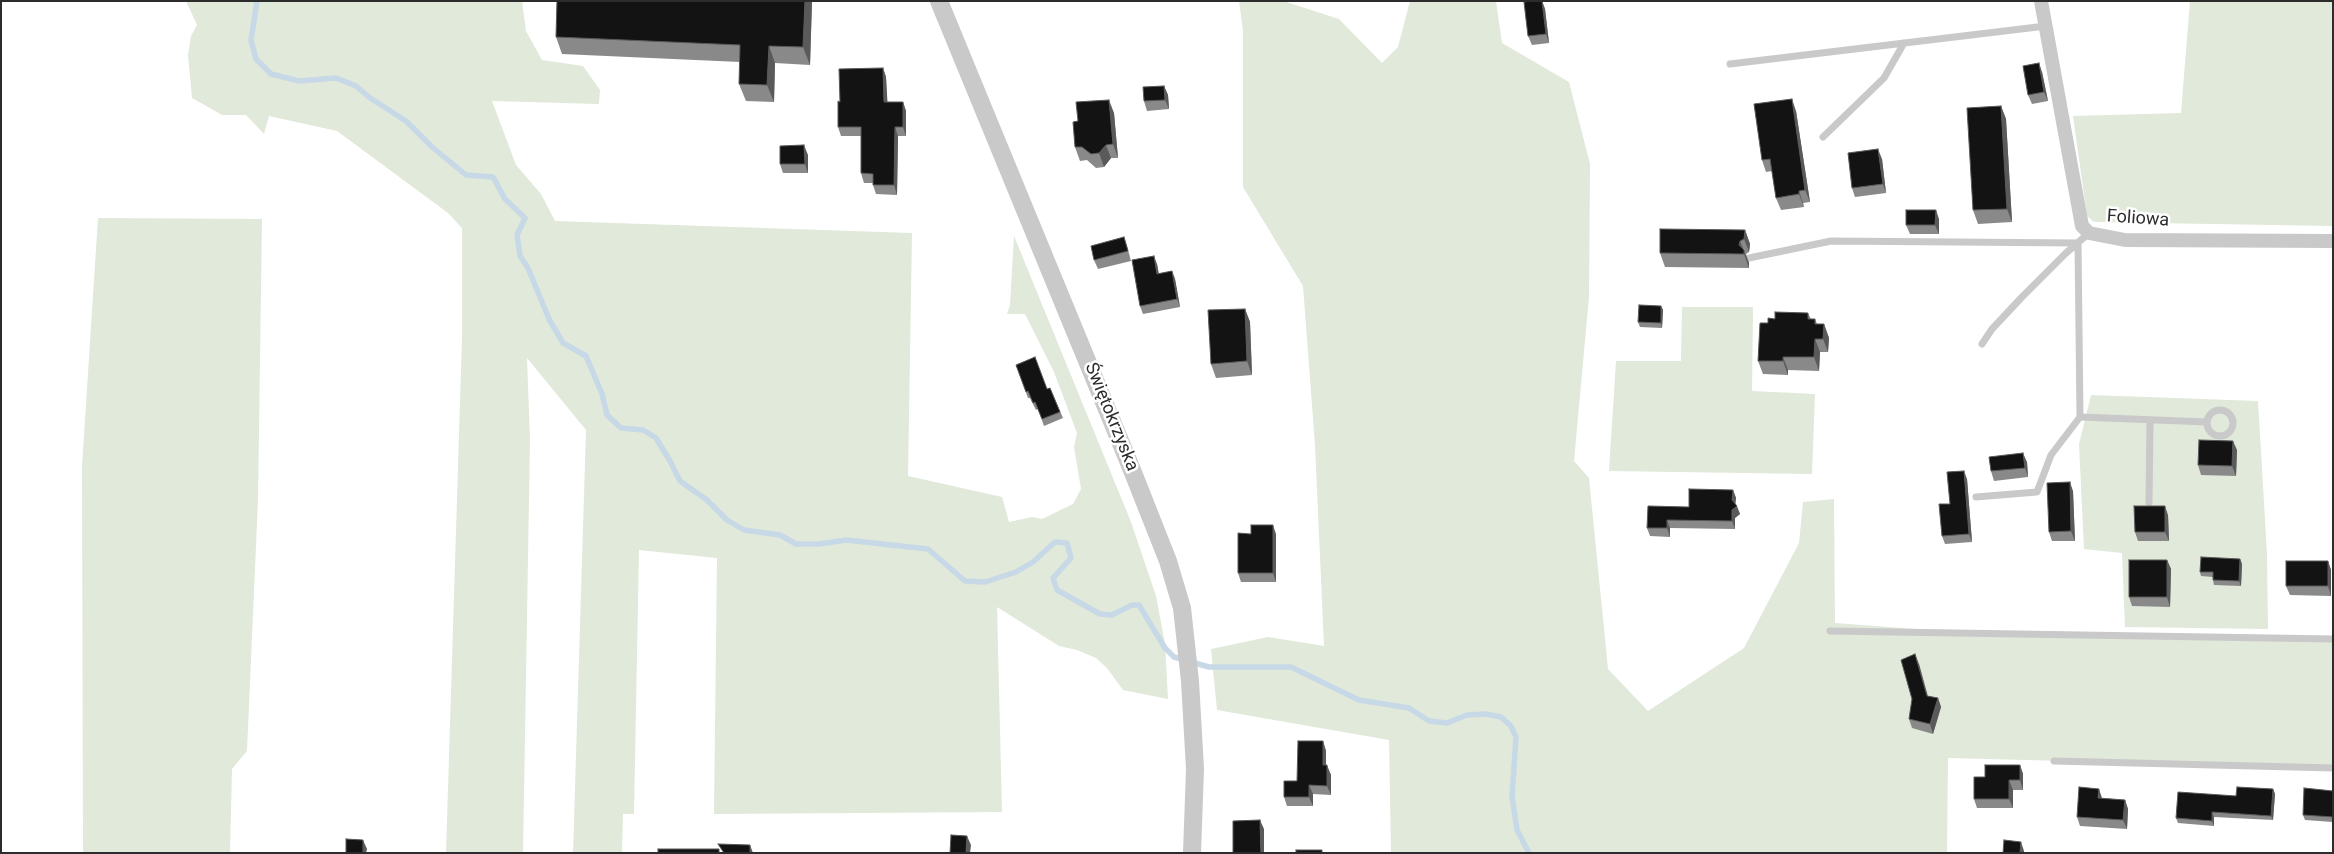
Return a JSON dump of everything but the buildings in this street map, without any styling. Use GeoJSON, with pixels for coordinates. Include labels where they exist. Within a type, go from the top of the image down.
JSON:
{"type":"FeatureCollection","features":[{"type":"Feature","properties":{"kind":"street","name":"Świętokrzyska"},"geometry":{"type":"LineString","coordinates":[[939,1],[1132,470],[1161,543],[1182,608],[1190,681],[1195,768],[1192,853]]}},
{"type":"Feature","properties":{"kind":"street","name":"Foliowa"},"geometry":{"type":"LineString","coordinates":[[2041,1],[2084,238],[2125,240],[2333,241]]}},
{"type":"Feature","properties":{"kind":"lane"},"geometry":{"type":"LineString","coordinates":[[1730,64],[2046,26]]}},
{"type":"Feature","properties":{"kind":"lane"},"geometry":{"type":"LineString","coordinates":[[1823,137],[1884,78],[1904,43]]}},
{"type":"Feature","properties":{"kind":"lane"},"geometry":{"type":"LineString","coordinates":[[1749,258],[1831,241],[2084,238]]}},
{"type":"Feature","properties":{"kind":"lane"},"geometry":{"type":"LineString","coordinates":[[1982,344],[1992,329],[2022,297],[2065,254],[2084,238]]}},
{"type":"Feature","properties":{"kind":"lane"},"geometry":{"type":"LineString","coordinates":[[1976,497],[2037,492],[2051,455],[2080,417],[2084,238]]}},
{"type":"Feature","properties":{"kind":"lane"},"geometry":{"type":"LineString","coordinates":[[2080,417],[2207,422]]}},
{"type":"Feature","properties":{"kind":"lane"},"geometry":{"type":"LineString","coordinates":[[2149,503],[2150,421]]}},
{"type":"Feature","properties":{"kind":"lane"},"geometry":{"type":"LineString","coordinates":[[1830,630],[2333,639]]}},
{"type":"Feature","properties":{"kind":"lane"},"geometry":{"type":"LineString","coordinates":[[2054,761],[2333,768]]}},
{"type":"Feature","properties":{"kind":"green space"},"geometry":{"type":"Polygon","coordinates":[[[186,1],[522,1],[526,31],[542,60],[583,66],[600,90],[599,104],[492,101],[516,165],[541,194],[555,221],[912,233],[908,476],[1002,497],[1009,522],[1032,517],[1042,519],[1073,504],[1081,489],[1074,447],[1077,433],[1054,372],[1025,314],[1007,314],[1010,305],[1014,236],[1131,522],[1156,596],[1165,644],[1168,699],[1123,690],[1107,668],[1096,658],[1077,650],[1059,646],[997,607],[1002,812],[714,814],[717,558],[639,550],[634,814],[623,814],[622,853],[573,853],[586,430],[527,358],[530,440],[523,853],[446,853],[462,338],[462,228],[448,213],[337,131],[269,116],[264,134],[246,115],[222,115],[192,98],[188,55],[191,36],[197,25],[186,1]]]}},
{"type":"Feature","properties":{"kind":"green space"},"geometry":{"type":"Polygon","coordinates":[[[1239,1],[1283,1],[1339,19],[1382,63],[1398,47],[1410,1],[1496,1],[1502,43],[1569,82],[1590,164],[1589,297],[1574,461],[1589,478],[1608,669],[1648,711],[1744,648],[1799,543],[1803,502],[1834,499],[1835,623],[1955,632],[2333,639],[2333,768],[1948,758],[1947,853],[1391,853],[1389,740],[1217,710],[1211,649],[1268,637],[1324,646],[1315,445],[1303,286],[1243,187],[1243,31],[1239,1]]]}},
{"type":"Feature","properties":{"kind":"green space"},"geometry":{"type":"Polygon","coordinates":[[[2190,1],[2333,1],[2333,226],[2094,222],[2087,216],[2073,116],[2181,113],[2190,1]]]}},
{"type":"Feature","properties":{"kind":"green space"},"geometry":{"type":"Polygon","coordinates":[[[98,218],[262,219],[258,500],[247,751],[232,769],[230,853],[83,853],[82,466],[98,218]]]}},
{"type":"Feature","properties":{"kind":"green space"},"geometry":{"type":"Polygon","coordinates":[[[1682,307],[1753,307],[1752,391],[1815,394],[1812,474],[1609,471],[1616,361],[1681,361],[1682,307]]]}},
{"type":"Feature","properties":{"kind":"green space"},"geometry":{"type":"Polygon","coordinates":[[[2091,395],[2258,401],[2267,554],[2268,629],[2125,627],[2122,553],[2084,549],[2079,444],[2091,395]]]}},
{"type":"Feature","properties":{"kind":"waterway"},"geometry":{"type":"LineString","coordinates":[[257,1],[251,40],[256,59],[271,74],[299,81],[336,78],[356,86],[370,98],[406,121],[432,147],[466,175],[493,177],[505,199],[525,218],[517,235],[520,256],[528,268],[549,319],[563,343],[586,356],[602,394],[607,415],[621,428],[643,430],[656,438],[680,481],[707,500],[727,520],[744,530],[780,535],[796,544],[819,544],[846,540],[928,549],[965,581],[985,582],[1016,572],[1033,562],[1055,542],[1067,543],[1071,558],[1053,578],[1057,590],[1100,614],[1112,615],[1132,605],[1139,605],[1165,648],[1174,657],[1209,667],[1291,667],[1359,700],[1409,708],[1429,721],[1447,723],[1467,715],[1486,714],[1501,717],[1511,726],[1516,737],[1512,796],[1517,830],[1529,853]]}}]}
